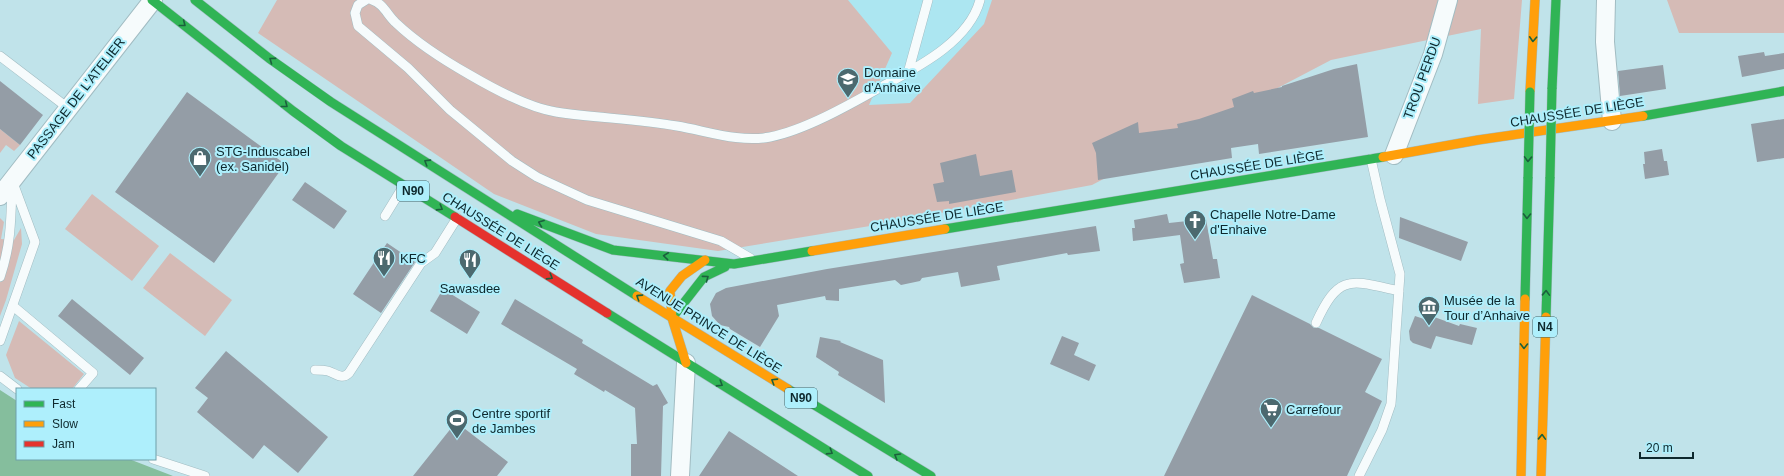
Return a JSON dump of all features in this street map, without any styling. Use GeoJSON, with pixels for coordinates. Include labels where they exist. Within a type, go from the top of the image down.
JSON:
{"type":"FeatureCollection","features":[{"type":"Feature","properties":{"kind":"main road","name":"CHAUSSÉE DE LIÈGE"},"geometry":{"type":"LineString","coordinates":[[153,0],[293,111],[341,146],[686,363]]}},
{"type":"Feature","properties":{"kind":"main road","name":"CHAUSSÉE DE LIÈGE"},"geometry":{"type":"LineString","coordinates":[[195,0],[270,59],[331,102],[496,206],[613,250],[734,264]]}},
{"type":"Feature","properties":{"kind":"main road","name":"N4"},"geometry":{"type":"LineString","coordinates":[[1521,476],[1530,92],[1535,0]]}},
{"type":"Feature","properties":{"kind":"main road","name":"N4"},"geometry":{"type":"LineString","coordinates":[[1541,476],[1556,0]]}},
{"type":"Feature","properties":{"kind":"main road","name":"CHAUSSÉE DE LIÈGE"},"geometry":{"type":"LineString","coordinates":[[672,318],[704,277],[734,264],[1478,140],[1612,121],[1784,91]]}},
{"type":"Feature","properties":{"kind":"main road","name":"AVENUE PRINCE DE LIÈGE"},"geometry":{"type":"LineString","coordinates":[[496,206],[672,318],[931,476]]}},
{"type":"Feature","properties":{"kind":"main road"},"geometry":{"type":"LineString","coordinates":[[686,363],[672,318],[670,290],[682,276],[705,260]]}},
{"type":"Feature","properties":{"kind":"main road","name":"N90"},"geometry":{"type":"LineString","coordinates":[[686,363],[868,476]]}},
{"type":"Feature","properties":{"kind":"street","name":"PASSAGE DE L'ATELIER"},"geometry":{"type":"LineString","coordinates":[[0,196],[153,0]]}},
{"type":"Feature","properties":{"kind":"street","name":"TROU PERDU"},"geometry":{"type":"LineString","coordinates":[[1394,155],[1433,54],[1448,0]]}},
{"type":"Feature","properties":{"kind":"street"},"geometry":{"type":"LineString","coordinates":[[1606,0],[1605,42],[1612,121]]}},
{"type":"Feature","properties":{"kind":"street"},"geometry":{"type":"LineString","coordinates":[[680,476],[686,363]]}},
{"type":"Feature","properties":{"kind":"lane"},"geometry":{"type":"LineString","coordinates":[[366,0],[358,5],[355,13],[358,26],[408,68],[450,110],[512,161],[537,177],[587,200],[721,241],[755,260]]}},
{"type":"Feature","properties":{"kind":"lane"},"geometry":{"type":"LineString","coordinates":[[372,0],[379,3],[396,23],[441,56],[463,71],[515,98],[555,112],[676,125],[738,138],[768,137],[789,132],[854,102],[908,72],[937,55],[959,36],[977,8],[980,0]]}},
{"type":"Feature","properties":{"kind":"lane"},"geometry":{"type":"LineString","coordinates":[[908,72],[928,0]]}},
{"type":"Feature","properties":{"kind":"lane"},"geometry":{"type":"LineString","coordinates":[[0,56],[68,108]]}},
{"type":"Feature","properties":{"kind":"lane"},"geometry":{"type":"LineString","coordinates":[[1359,476],[1382,430],[1391,404],[1400,274],[1371,159]]}},
{"type":"Feature","properties":{"kind":"lane"},"geometry":{"type":"LineString","coordinates":[[0,277],[5,261],[11,228],[12,180]]}},
{"type":"Feature","properties":{"kind":"lane"},"geometry":{"type":"LineString","coordinates":[[0,341],[35,242],[12,180]]}},
{"type":"Feature","properties":{"kind":"lane"},"geometry":{"type":"LineString","coordinates":[[385,216],[404,185]]}},
{"type":"Feature","properties":{"kind":"lane"},"geometry":{"type":"LineString","coordinates":[[315,370],[328,371],[340,377],[346,376],[349,373],[421,264],[435,253],[457,218]]}},
{"type":"Feature","properties":{"kind":"lane"},"geometry":{"type":"LineString","coordinates":[[1316,323],[1331,295],[1337,288],[1347,284],[1358,283],[1399,291]]}},
{"type":"Feature","properties":{"kind":"lane"},"geometry":{"type":"LineString","coordinates":[[13,306],[93,373],[80,388]]}},
{"type":"Feature","properties":{"kind":"lane"},"geometry":{"type":"LineString","coordinates":[[0,376],[16,388]]}},
{"type":"Feature","properties":{"kind":"lane"},"geometry":{"type":"LineString","coordinates":[[156,460],[205,476]]}},
{"type":"Feature","properties":{"kind":"shaded area"},"geometry":{"type":"Polygon","coordinates":[[[277,0],[848,0],[892,53],[869,105],[910,103],[984,24],[992,0],[1522,0],[1514,99],[1478,104],[1481,29],[1331,60],[1092,185],[870,226],[718,251],[596,234],[494,194],[258,33],[277,0]]]}},
{"type":"Feature","properties":{"kind":"shaded area","name":"Domaine d'Anhaive"},"geometry":{"type":"Polygon","coordinates":[[[623,0],[1136,0],[822,162],[623,0]]]}},
{"type":"Feature","properties":{"kind":"shaded area"},"geometry":{"type":"Polygon","coordinates":[[[1667,0],[1784,0],[1784,33],[1679,33],[1667,0]]]}},
{"type":"Feature","properties":{"kind":"shaded area"},"geometry":{"type":"Polygon","coordinates":[[[0,129],[20,145],[14,151],[6,145],[0,153],[0,129]]]}},
{"type":"Feature","properties":{"kind":"shaded area"},"geometry":{"type":"Polygon","coordinates":[[[92,194],[159,246],[132,281],[65,229],[92,194]]]}},
{"type":"Feature","properties":{"kind":"shaded area"},"geometry":{"type":"Polygon","coordinates":[[[0,218],[4,222],[1,239],[14,240],[21,228],[22,244],[0,316],[0,218]]]}},
{"type":"Feature","properties":{"kind":"shaded area"},"geometry":{"type":"Polygon","coordinates":[[[170,253],[232,300],[205,336],[143,288],[170,253]]]}},
{"type":"Feature","properties":{"kind":"shaded area"},"geometry":{"type":"Polygon","coordinates":[[[19,321],[84,374],[73,388],[30,388],[15,378],[6,355],[19,321]]]}},
{"type":"Feature","properties":{"kind":"shaded area"},"geometry":{"type":"Polygon","coordinates":[[[0,390],[16,400],[16,460],[132,460],[173,476],[0,476],[0,390]]]}},
{"type":"Feature","properties":{"kind":"building"},"geometry":{"type":"Polygon","coordinates":[[[1764,52],[1765,56],[1784,53],[1784,69],[1742,77],[1738,56],[1764,52]]]}},
{"type":"Feature","properties":{"kind":"building"},"geometry":{"type":"Polygon","coordinates":[[[1357,64],[1368,137],[1259,154],[1258,144],[1231,148],[1232,158],[1098,180],[1096,153],[1092,143],[1138,122],[1139,133],[1178,128],[1177,124],[1199,119],[1234,107],[1232,99],[1253,91],[1254,93],[1282,87],[1334,69],[1357,64]]]}},
{"type":"Feature","properties":{"kind":"building"},"geometry":{"type":"Polygon","coordinates":[[[1663,65],[1666,89],[1620,96],[1618,71],[1663,65]]]}},
{"type":"Feature","properties":{"kind":"building"},"geometry":{"type":"Polygon","coordinates":[[[0,81],[43,115],[20,145],[0,129],[0,81]]]}},
{"type":"Feature","properties":{"kind":"building","name":"STG-Induscabel (ex. Sanidel)"},"geometry":{"type":"Polygon","coordinates":[[[187,92],[285,164],[214,263],[115,192],[187,92]]]}},
{"type":"Feature","properties":{"kind":"building"},"geometry":{"type":"Polygon","coordinates":[[[1784,119],[1784,158],[1757,162],[1751,124],[1784,119]]]}},
{"type":"Feature","properties":{"kind":"building"},"geometry":{"type":"Polygon","coordinates":[[[1662,149],[1664,161],[1667,161],[1669,175],[1645,179],[1643,164],[1645,164],[1644,152],[1662,149]]]}},
{"type":"Feature","properties":{"kind":"building"},"geometry":{"type":"Polygon","coordinates":[[[976,154],[980,176],[1012,170],[1016,192],[949,204],[949,201],[937,202],[933,184],[944,182],[940,163],[976,154]]]}},
{"type":"Feature","properties":{"kind":"building"},"geometry":{"type":"Polygon","coordinates":[[[305,182],[347,211],[334,229],[292,200],[305,182]]]}},
{"type":"Feature","properties":{"kind":"building","name":"Chapelle Notre-Dame d'Enhaive"},"geometry":{"type":"Polygon","coordinates":[[[1167,214],[1169,223],[1206,219],[1213,259],[1217,259],[1220,278],[1184,283],[1180,264],[1184,263],[1180,235],[1133,241],[1132,228],[1135,228],[1134,220],[1167,214]]]}},
{"type":"Feature","properties":{"kind":"building"},"geometry":{"type":"Polygon","coordinates":[[[1400,217],[1468,242],[1461,261],[1399,238],[1400,217]]]}},
{"type":"Feature","properties":{"kind":"building"},"geometry":{"type":"Polygon","coordinates":[[[1096,226],[1100,251],[1068,255],[1067,253],[997,266],[1000,280],[961,287],[958,272],[922,278],[920,281],[901,285],[895,280],[839,289],[839,301],[826,300],[825,296],[777,305],[779,316],[760,347],[729,327],[720,325],[712,316],[710,304],[716,293],[726,288],[827,269],[1096,226]]]}},
{"type":"Feature","properties":{"kind":"building","name":"KFC"},"geometry":{"type":"Polygon","coordinates":[[[387,243],[415,262],[381,313],[353,294],[387,243]]]}},
{"type":"Feature","properties":{"kind":"building"},"geometry":{"type":"Polygon","coordinates":[[[443,289],[480,312],[467,334],[430,311],[443,289]]]}},
{"type":"Feature","properties":{"kind":"building"},"geometry":{"type":"Polygon","coordinates":[[[1252,295],[1310,324],[1314,328],[1319,328],[1382,359],[1365,392],[1382,401],[1347,476],[1164,476],[1252,295]]]}},
{"type":"Feature","properties":{"kind":"building"},"geometry":{"type":"Polygon","coordinates":[[[72,299],[144,358],[130,375],[58,316],[72,299]]]}},
{"type":"Feature","properties":{"kind":"building"},"geometry":{"type":"Polygon","coordinates":[[[515,299],[583,340],[582,343],[653,386],[657,384],[668,403],[663,406],[661,476],[631,476],[631,444],[637,444],[635,408],[574,374],[577,369],[501,324],[515,299]]]}},
{"type":"Feature","properties":{"kind":"building"},"geometry":{"type":"Polygon","coordinates":[[[1426,314],[1459,326],[1460,324],[1477,328],[1472,345],[1436,336],[1431,349],[1413,343],[1410,340],[1409,331],[1415,316],[1424,319],[1426,314]]]}},
{"type":"Feature","properties":{"kind":"building"},"geometry":{"type":"Polygon","coordinates":[[[1062,336],[1079,343],[1074,355],[1096,365],[1089,381],[1050,364],[1062,336]]]}},
{"type":"Feature","properties":{"kind":"building"},"geometry":{"type":"Polygon","coordinates":[[[820,337],[841,341],[840,342],[883,360],[885,403],[838,375],[839,372],[816,357],[820,337]]]}},
{"type":"Feature","properties":{"kind":"building"},"geometry":{"type":"Polygon","coordinates":[[[226,351],[328,437],[298,473],[264,445],[253,459],[197,412],[208,398],[195,388],[226,351]]]}},
{"type":"Feature","properties":{"kind":"building","name":"Centre sportif de Jambes"},"geometry":{"type":"Polygon","coordinates":[[[456,422],[508,462],[497,476],[413,476],[456,422]]]}},
{"type":"Feature","properties":{"kind":"building"},"geometry":{"type":"Polygon","coordinates":[[[729,431],[798,476],[699,476],[729,431]]]}},
{"type":"Feature","properties":{"kind":"traffic: fast"},"geometry":{"type":"LineString","coordinates":[[152,0],[293,111],[341,146],[455,217]]}},
{"type":"Feature","properties":{"kind":"traffic: fast"},"geometry":{"type":"LineString","coordinates":[[195,0],[270,59],[331,102],[637,296]]}},
{"type":"Feature","properties":{"kind":"traffic: fast"},"geometry":{"type":"LineString","coordinates":[[1552,89],[1556,0]]}},
{"type":"Feature","properties":{"kind":"traffic: fast"},"geometry":{"type":"LineString","coordinates":[[1550,177],[1552,89]]}},
{"type":"Feature","properties":{"kind":"traffic: fast"},"geometry":{"type":"LineString","coordinates":[[1643,116],[1784,91]]}},
{"type":"Feature","properties":{"kind":"traffic: fast"},"geometry":{"type":"LineString","coordinates":[[1528,177],[1530,92]]}},
{"type":"Feature","properties":{"kind":"traffic: fast"},"geometry":{"type":"LineString","coordinates":[[945,229],[1383,157]]}},
{"type":"Feature","properties":{"kind":"traffic: fast"},"geometry":{"type":"LineString","coordinates":[[1525,299],[1528,177]]}},
{"type":"Feature","properties":{"kind":"traffic: fast"},"geometry":{"type":"LineString","coordinates":[[1546,317],[1550,177]]}},
{"type":"Feature","properties":{"kind":"traffic: fast"},"geometry":{"type":"LineString","coordinates":[[517,214],[613,250],[734,264],[812,251]]}},
{"type":"Feature","properties":{"kind":"traffic: fast"},"geometry":{"type":"LineString","coordinates":[[672,318],[704,277],[725,267]]}},
{"type":"Feature","properties":{"kind":"traffic: fast"},"geometry":{"type":"LineString","coordinates":[[607,313],[868,476]]}},
{"type":"Feature","properties":{"kind":"traffic: fast"},"geometry":{"type":"LineString","coordinates":[[788,389],[931,476]]}},
{"type":"Feature","properties":{"kind":"traffic: slow"},"geometry":{"type":"LineString","coordinates":[[1530,92],[1535,0]]}},
{"type":"Feature","properties":{"kind":"traffic: slow"},"geometry":{"type":"LineString","coordinates":[[1383,157],[1478,140],[1643,116]]}},
{"type":"Feature","properties":{"kind":"traffic: slow"},"geometry":{"type":"LineString","coordinates":[[812,251],[945,229]]}},
{"type":"Feature","properties":{"kind":"traffic: slow"},"geometry":{"type":"LineString","coordinates":[[686,363],[672,318],[670,291],[682,276],[705,260]]}},
{"type":"Feature","properties":{"kind":"traffic: slow"},"geometry":{"type":"LineString","coordinates":[[637,296],[788,389]]}},
{"type":"Feature","properties":{"kind":"traffic: slow"},"geometry":{"type":"LineString","coordinates":[[1521,476],[1525,299]]}},
{"type":"Feature","properties":{"kind":"traffic: slow"},"geometry":{"type":"LineString","coordinates":[[1541,476],[1546,317]]}},
{"type":"Feature","properties":{"kind":"traffic: jam"},"geometry":{"type":"LineString","coordinates":[[455,217],[607,313]]}},
{"type":"Feature","properties":{"kind":"place","name":"Domaine d'Anhaive"},"geometry":{"type":"Point","coordinates":[848,98]}},
{"type":"Feature","properties":{"kind":"place","name":"STG-Induscabel (ex. Sanidel)"},"geometry":{"type":"Point","coordinates":[200,178]}},
{"type":"Feature","properties":{"kind":"place","name":"Chapelle Notre-Dame d'Enhaive"},"geometry":{"type":"Point","coordinates":[1195,240]}},
{"type":"Feature","properties":{"kind":"place","name":"KFC"},"geometry":{"type":"Point","coordinates":[384,278]}},
{"type":"Feature","properties":{"kind":"place","name":"Sawasdee"},"geometry":{"type":"Point","coordinates":[470,280]}},
{"type":"Feature","properties":{"kind":"place","name":"Musée de la Tour d’Anhaive"},"geometry":{"type":"Point","coordinates":[1429,326]}},
{"type":"Feature","properties":{"kind":"place","name":"Carrefour"},"geometry":{"type":"Point","coordinates":[1271,428]}},
{"type":"Feature","properties":{"kind":"place","name":"Centre sportif de Jambes"},"geometry":{"type":"Point","coordinates":[457,440]}}]}
